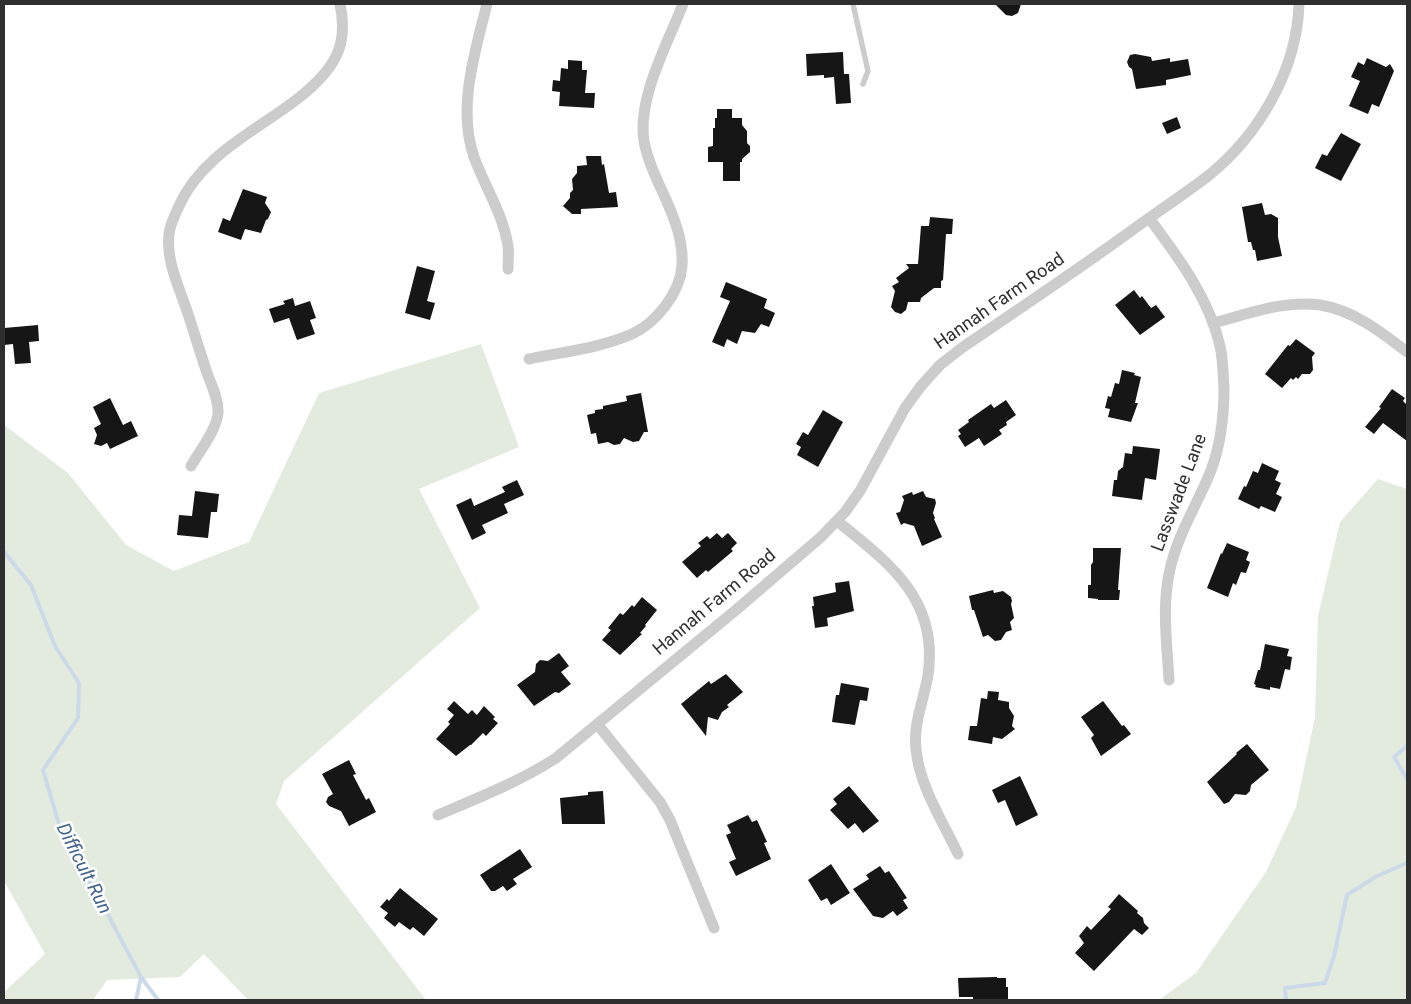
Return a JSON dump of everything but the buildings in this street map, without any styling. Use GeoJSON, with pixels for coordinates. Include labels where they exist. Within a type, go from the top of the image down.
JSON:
{"type":"FeatureCollection","features":[{"type":"Feature","properties":{"kind":"street"},"geometry":{"type":"LineString","coordinates":[[191,466],[216,423],[218,411],[172,266],[169,249],[169,234],[172,222],[182,199],[192,183],[208,165],[226,148],[309,90],[324,74],[334,61],[339,48],[342,34],[340,4]]}},
{"type":"Feature","properties":{"kind":"street"},"geometry":{"type":"LineString","coordinates":[[487,4],[473,59],[468,118],[474,157],[502,221],[508,246],[508,269]]}},
{"type":"Feature","properties":{"kind":"street"},"geometry":{"type":"LineString","coordinates":[[529,359],[609,342],[634,334],[655,318],[671,298],[682,268],[681,243],[676,222],[651,166],[644,140],[644,112],[650,85],[683,4]]}},
{"type":"Feature","properties":{"kind":"street","name":"Hannah Farm Road"},"geometry":{"type":"LineString","coordinates":[[438,815],[539,769],[598,725],[821,538],[860,491],[905,408],[921,386],[940,366],[963,347],[1149,218],[1208,175],[1230,156],[1248,136],[1278,88],[1296,31],[1299,4]]}},
{"type":"Feature","properties":{"kind":"street","name":"Lasswade Lane"},"geometry":{"type":"LineString","coordinates":[[1149,218],[1170,246],[1205,301],[1221,348],[1223,374],[1224,407],[1218,452],[1185,523],[1168,576],[1166,622],[1169,680]]}},
{"type":"Feature","properties":{"kind":"street"},"geometry":{"type":"LineString","coordinates":[[1214,323],[1284,306],[1320,305],[1336,309],[1379,330],[1407,352]]}},
{"type":"Feature","properties":{"kind":"street"},"geometry":{"type":"LineString","coordinates":[[837,521],[899,575],[919,605],[925,623],[928,671],[916,730],[915,748],[918,766],[924,783],[958,854]]}},
{"type":"Feature","properties":{"kind":"street"},"geometry":{"type":"LineString","coordinates":[[598,725],[660,802],[670,820],[714,928]]}},
{"type":"Feature","properties":{"kind":"lane"},"geometry":{"type":"LineString","coordinates":[[853,4],[868,71],[863,84]]}},
{"type":"Feature","properties":{"kind":"shaded area"},"geometry":{"type":"Polygon","coordinates":[[[481,344],[519,447],[419,489],[480,608],[284,781],[276,804],[426,1000],[248,1000],[204,954],[180,977],[107,980],[93,1000],[4,1000],[4,992],[45,954],[4,881],[4,425],[68,473],[126,545],[174,571],[249,542],[319,393],[481,344]]]}},
{"type":"Feature","properties":{"kind":"shaded area"},"geometry":{"type":"Polygon","coordinates":[[[1378,479],[1407,489],[1407,1000],[1159,1000],[1196,973],[1266,872],[1296,807],[1315,717],[1318,616],[1340,522],[1378,479]]]}},
{"type":"Feature","properties":{"kind":"waterway","name":"Difficult Run"},"geometry":{"type":"LineString","coordinates":[[4,552],[31,585],[55,646],[79,683],[78,718],[43,770],[63,838],[98,896],[141,977],[136,1000]]}},
{"type":"Feature","properties":{"kind":"waterway"},"geometry":{"type":"LineString","coordinates":[[1407,746],[1394,757],[1407,779]]}},
{"type":"Feature","properties":{"kind":"waterway"},"geometry":{"type":"LineString","coordinates":[[1286,1000],[1285,988],[1325,983],[1334,956],[1347,895],[1377,876],[1407,863]]}},
{"type":"Feature","properties":{"kind":"waterway"},"geometry":{"type":"LineString","coordinates":[[141,977],[158,1000]]}}]}
